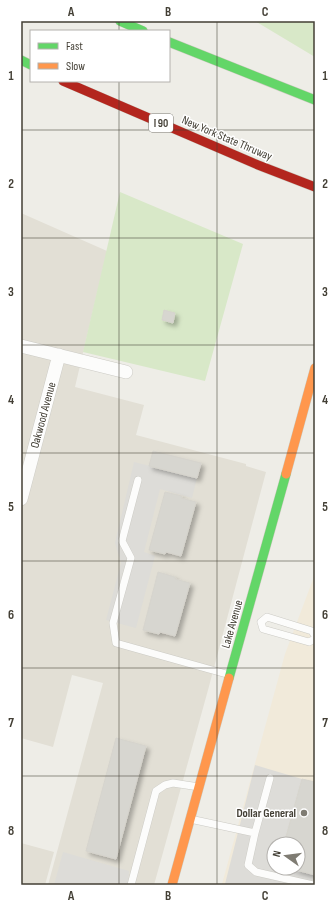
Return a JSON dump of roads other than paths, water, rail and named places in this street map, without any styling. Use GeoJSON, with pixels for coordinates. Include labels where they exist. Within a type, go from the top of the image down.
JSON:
{"type":"FeatureCollection","features":[{"type":"Feature","properties":{"kind":"main road"},"geometry":{"type":"LineString","coordinates":[[120,21],[141,30]]}},
{"type":"Feature","properties":{"kind":"main road"},"geometry":{"type":"LineString","coordinates":[[170,42],[315,100]]}},
{"type":"Feature","properties":{"kind":"main road"},"geometry":{"type":"LineString","coordinates":[[21,60],[30,64]]}},
{"type":"Feature","properties":{"kind":"main road","name":"New York State Thruway"},"geometry":{"type":"LineString","coordinates":[[65,82],[258,165],[315,187]]}},
{"type":"Feature","properties":{"kind":"main road","name":"Lake Avenue"},"geometry":{"type":"LineString","coordinates":[[172,885],[315,368]]}},
{"type":"Feature","properties":{"kind":"street"},"geometry":{"type":"LineString","coordinates":[[21,346],[126,372]]}},
{"type":"Feature","properties":{"kind":"street","name":"Oakwood Avenue"},"geometry":{"type":"LineString","coordinates":[[21,499],[64,356]]}},
{"type":"Feature","properties":{"kind":"lane"},"geometry":{"type":"LineString","coordinates":[[138,480],[122,541],[131,558],[113,623],[116,643],[231,675]]}},
{"type":"Feature","properties":{"kind":"lane"},"geometry":{"type":"LineString","coordinates":[[261,622],[267,617],[312,631],[315,636]]}},
{"type":"Feature","properties":{"kind":"lane"},"geometry":{"type":"LineString","coordinates":[[246,618],[261,622]]}},
{"type":"Feature","properties":{"kind":"lane"},"geometry":{"type":"LineString","coordinates":[[261,622],[263,629],[309,642],[315,639]]}},
{"type":"Feature","properties":{"kind":"lane"},"geometry":{"type":"LineString","coordinates":[[270,778],[248,865],[256,872],[313,885]]}},
{"type":"Feature","properties":{"kind":"lane"},"geometry":{"type":"LineString","coordinates":[[131,885],[156,791],[173,782],[199,788]]}},
{"type":"Feature","properties":{"kind":"lane"},"geometry":{"type":"LineString","coordinates":[[190,819],[255,833]]}},
{"type":"Feature","properties":{"kind":"place","name":"Dollar General"},"geometry":{"type":"Point","coordinates":[304,813]}}]}
